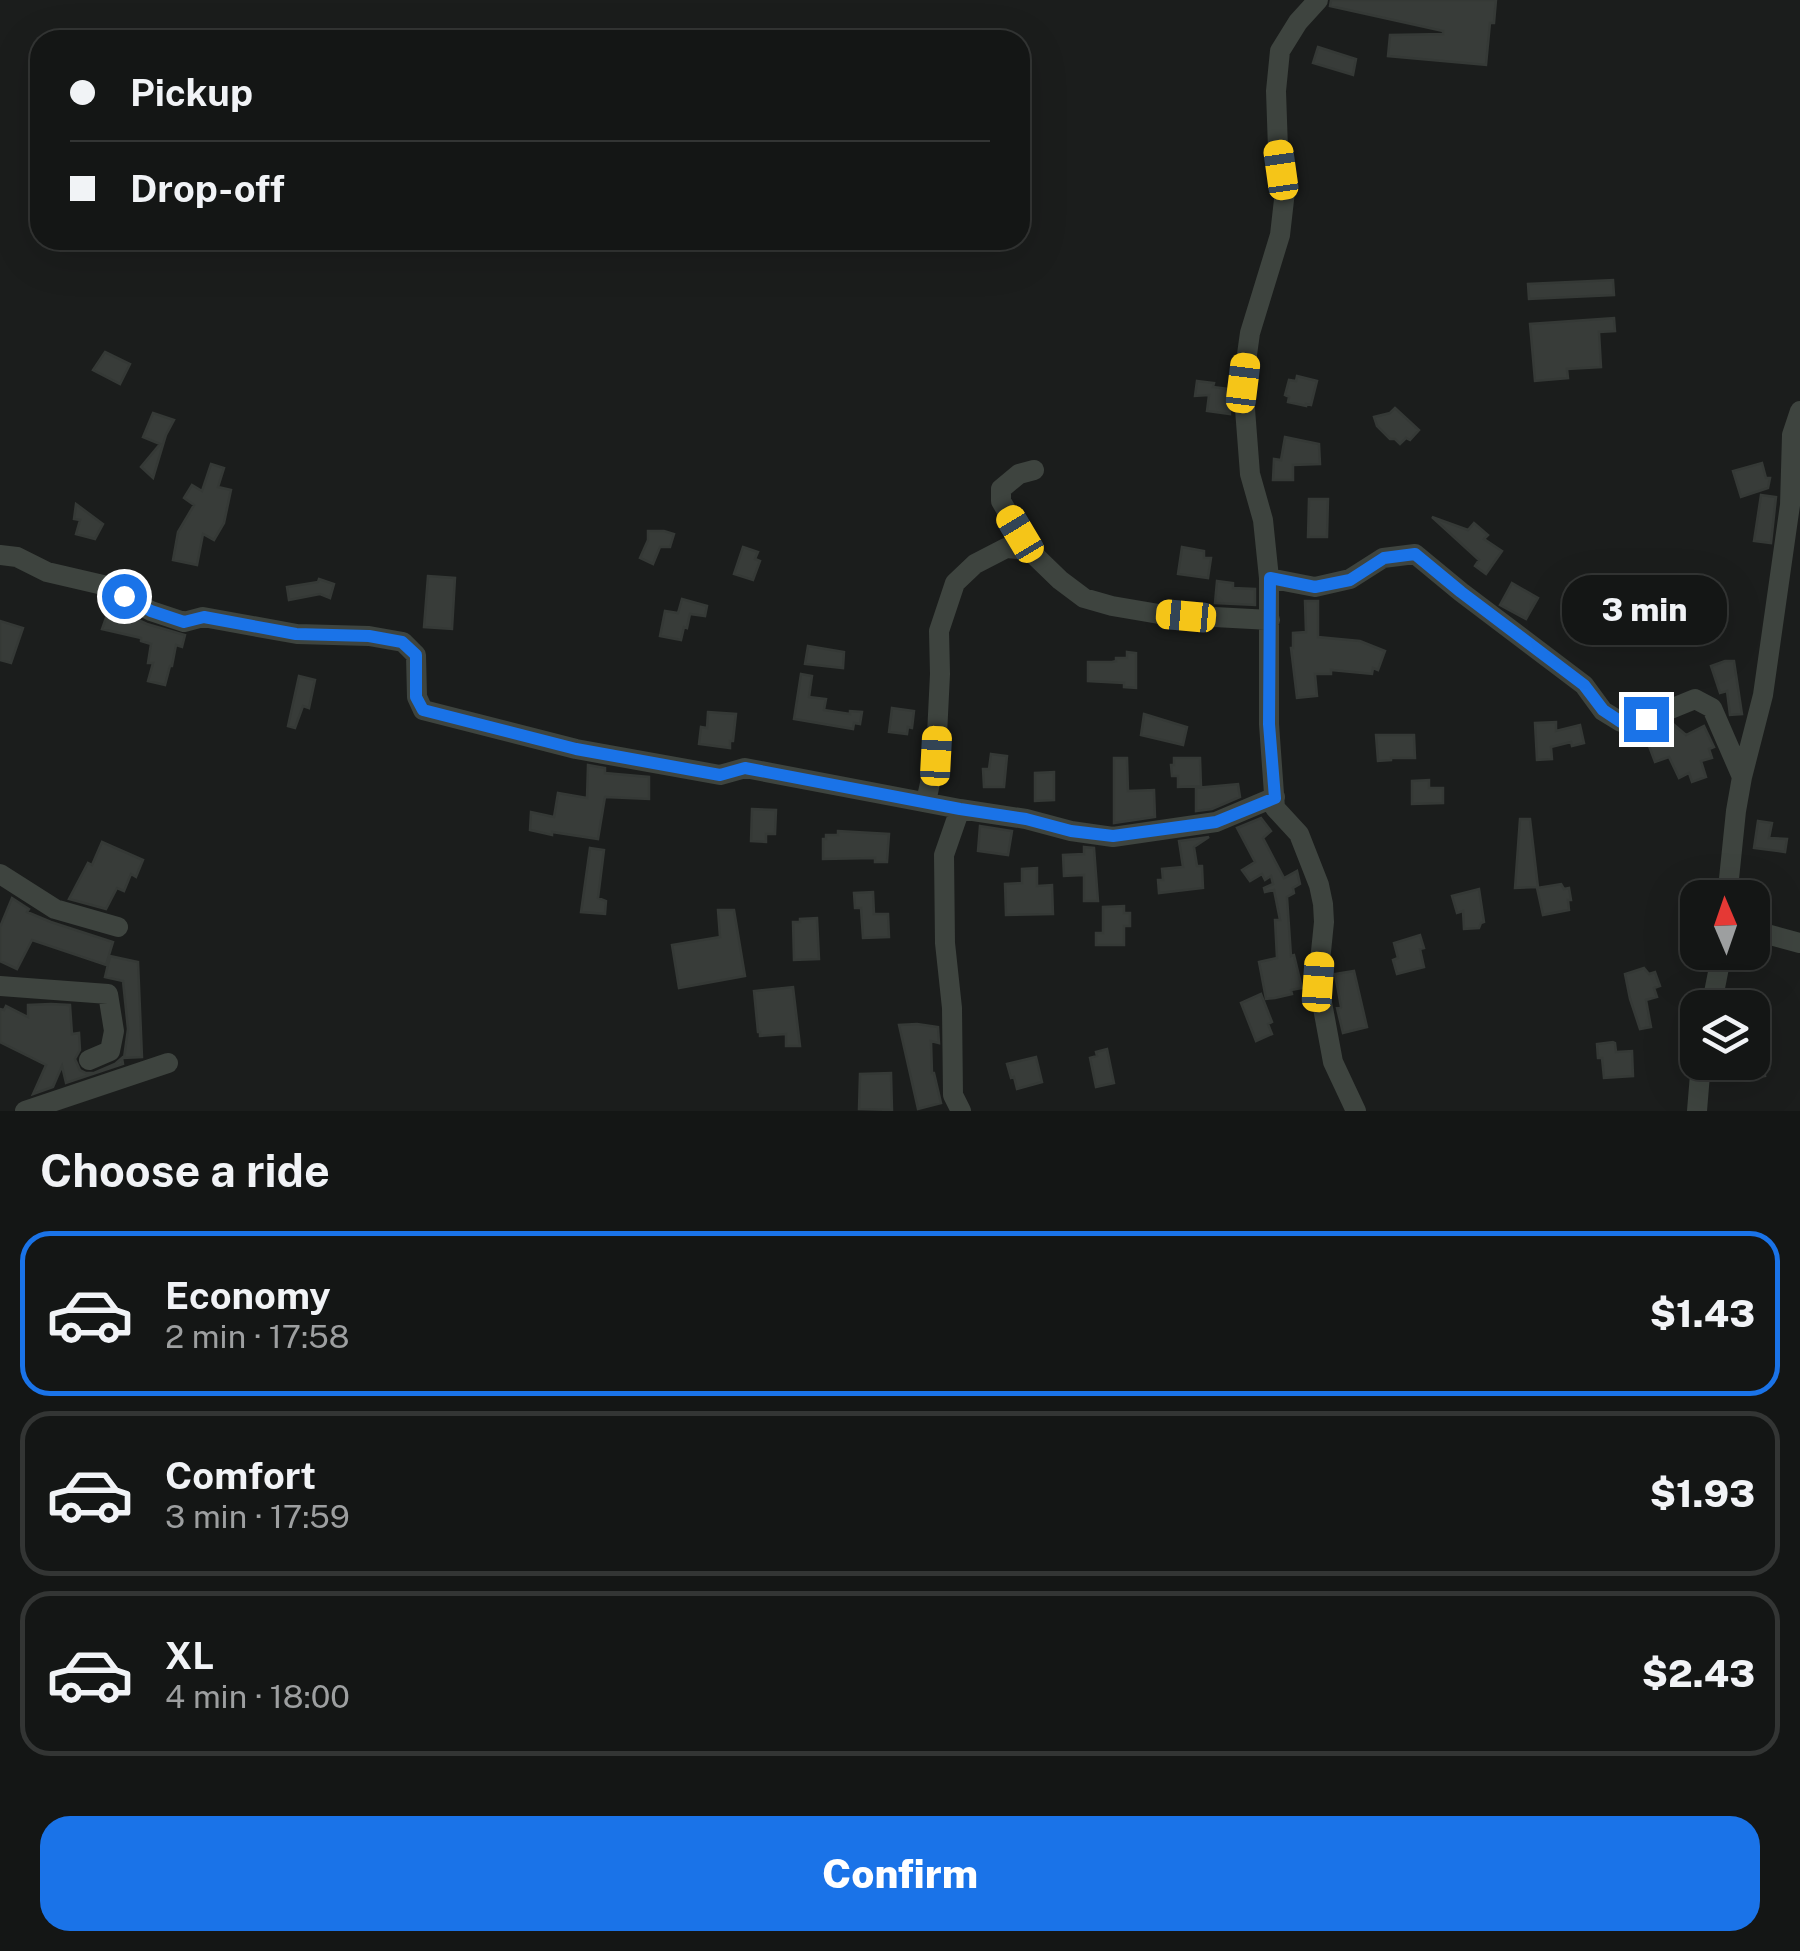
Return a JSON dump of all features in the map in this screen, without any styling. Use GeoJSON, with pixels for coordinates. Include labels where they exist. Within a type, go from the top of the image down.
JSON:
{"type":"FeatureCollection","features":[{"type":"Feature","properties":{"kind":"street"},"geometry":{"type":"LineString","coordinates":[[1318,0],[1280,50],[1276,91],[1284,191],[1280,235],[1250,333],[1243,383],[1250,474],[1263,520],[1270,578],[1269,724],[1275,808],[1299,834],[1319,885],[1324,922],[1318,982],[1334,1062],[1356,1111]]}},
{"type":"Feature","properties":{"kind":"street"},"geometry":{"type":"LineString","coordinates":[[1729,880],[1742,777],[1764,694],[1790,505],[1792,435],[1800,412]]}},
{"type":"Feature","properties":{"kind":"street"},"geometry":{"type":"LineString","coordinates":[[1034,470],[1019,474],[1001,489],[1001,501],[1029,550],[1084,598],[1160,614],[1270,620]]}},
{"type":"Feature","properties":{"kind":"street"},"geometry":{"type":"LineString","coordinates":[[926,802],[936,756],[939,632],[956,583],[975,564],[1006,548],[1029,550]]}},
{"type":"Feature","properties":{"kind":"street"},"geometry":{"type":"LineString","coordinates":[[1270,578],[1315,587],[1350,580],[1384,558],[1415,554],[1584,685],[1603,710],[1621,722],[1646,719],[1695,699],[1712,708],[1742,777]]}},
{"type":"Feature","properties":{"kind":"street"},"geometry":{"type":"LineString","coordinates":[[0,555],[17,556],[46,572],[102,585],[151,611],[184,622],[204,617],[296,634],[369,636],[402,642],[416,655],[416,697],[423,710],[576,749],[720,775],[745,768],[1113,836],[1216,822],[1275,798]]}},
{"type":"Feature","properties":{"kind":"street"},"geometry":{"type":"LineString","coordinates":[[960,809],[944,855],[953,1094],[960,1111]]}},
{"type":"Feature","properties":{"kind":"street"},"geometry":{"type":"LineString","coordinates":[[0,874],[54,909],[118,926]]}},
{"type":"Feature","properties":{"kind":"street"},"geometry":{"type":"LineString","coordinates":[[1770,935],[1800,943]]}},
{"type":"Feature","properties":{"kind":"street"},"geometry":{"type":"LineString","coordinates":[[0,986],[108,994],[114,1032],[110,1051],[89,1060]]}},
{"type":"Feature","properties":{"kind":"street"},"geometry":{"type":"LineString","coordinates":[[25,1111],[168,1063]]}},
{"type":"Feature","properties":{"kind":"street"},"geometry":{"type":"LineString","coordinates":[[1697,1111],[1700,1080]]}},
{"type":"Feature","properties":{"kind":"building"},"geometry":{"type":"Polygon","coordinates":[[[1331,0],[1496,0],[1486,65],[1388,56],[1390,35],[1443,31],[1330,6],[1331,0]]]}},
{"type":"Feature","properties":{"kind":"building"},"geometry":{"type":"Polygon","coordinates":[[[1318,47],[1356,59],[1353,75],[1313,63],[1318,47]]]}},
{"type":"Feature","properties":{"kind":"building"},"geometry":{"type":"Polygon","coordinates":[[[1613,280],[1614,295],[1529,299],[1528,284],[1613,280]]]}},
{"type":"Feature","properties":{"kind":"building"},"geometry":{"type":"Polygon","coordinates":[[[1614,318],[1615,331],[1599,332],[1601,367],[1567,369],[1568,378],[1535,381],[1530,324],[1614,318]]]}},
{"type":"Feature","properties":{"kind":"building"},"geometry":{"type":"Polygon","coordinates":[[[105,352],[130,364],[120,384],[93,370],[105,352]]]}},
{"type":"Feature","properties":{"kind":"building"},"geometry":{"type":"Polygon","coordinates":[[[1297,376],[1317,381],[1311,405],[1288,402],[1285,395],[1289,380],[1296,381],[1297,376]]]}},
{"type":"Feature","properties":{"kind":"building"},"geometry":{"type":"Polygon","coordinates":[[[1197,381],[1230,389],[1230,414],[1207,411],[1209,395],[1195,396],[1197,381]]]}},
{"type":"Feature","properties":{"kind":"building"},"geometry":{"type":"Polygon","coordinates":[[[1395,408],[1419,430],[1400,444],[1377,426],[1374,417],[1395,408]]]}},
{"type":"Feature","properties":{"kind":"building"},"geometry":{"type":"Polygon","coordinates":[[[153,413],[174,420],[153,478],[141,467],[160,444],[143,437],[153,413]]]}},
{"type":"Feature","properties":{"kind":"building"},"geometry":{"type":"Polygon","coordinates":[[[1285,437],[1319,444],[1320,464],[1293,465],[1293,480],[1273,480],[1274,459],[1281,460],[1285,437]]]}},
{"type":"Feature","properties":{"kind":"building"},"geometry":{"type":"Polygon","coordinates":[[[1762,463],[1766,478],[1770,478],[1768,488],[1741,497],[1733,471],[1762,463]]]}},
{"type":"Feature","properties":{"kind":"building"},"geometry":{"type":"Polygon","coordinates":[[[211,464],[224,468],[218,487],[231,490],[224,523],[214,540],[203,534],[197,565],[173,560],[178,532],[194,505],[184,498],[192,485],[202,491],[211,464]]]}},
{"type":"Feature","properties":{"kind":"building"},"geometry":{"type":"Polygon","coordinates":[[[1761,495],[1776,497],[1771,543],[1754,541],[1761,495]]]}},
{"type":"Feature","properties":{"kind":"building"},"geometry":{"type":"Polygon","coordinates":[[[1309,499],[1328,499],[1327,537],[1308,537],[1309,499]]]}},
{"type":"Feature","properties":{"kind":"building"},"geometry":{"type":"Polygon","coordinates":[[[76,504],[103,524],[95,539],[76,534],[80,520],[74,519],[76,504]]]}},
{"type":"Feature","properties":{"kind":"building"},"geometry":{"type":"Polygon","coordinates":[[[1432,517],[1468,530],[1474,523],[1488,535],[1484,539],[1502,551],[1486,574],[1475,566],[1479,560],[1432,517]]]}},
{"type":"Feature","properties":{"kind":"building"},"geometry":{"type":"Polygon","coordinates":[[[648,531],[674,534],[670,547],[660,547],[653,564],[640,558],[648,531]]]}},
{"type":"Feature","properties":{"kind":"building"},"geometry":{"type":"Polygon","coordinates":[[[743,547],[758,552],[755,559],[760,561],[753,580],[734,574],[743,547]]]}},
{"type":"Feature","properties":{"kind":"building"},"geometry":{"type":"Polygon","coordinates":[[[1182,547],[1204,551],[1204,558],[1211,558],[1208,578],[1178,574],[1182,547]]]}},
{"type":"Feature","properties":{"kind":"building"},"geometry":{"type":"Polygon","coordinates":[[[428,576],[455,578],[452,629],[424,627],[428,576]]]}},
{"type":"Feature","properties":{"kind":"building"},"geometry":{"type":"Polygon","coordinates":[[[319,579],[334,584],[330,598],[320,594],[289,600],[287,587],[319,579]]]}},
{"type":"Feature","properties":{"kind":"building"},"geometry":{"type":"Polygon","coordinates":[[[1217,581],[1233,583],[1233,588],[1255,589],[1255,605],[1215,603],[1217,581]]]}},
{"type":"Feature","properties":{"kind":"building"},"geometry":{"type":"Polygon","coordinates":[[[1512,583],[1538,598],[1526,619],[1500,605],[1512,583]]]}},
{"type":"Feature","properties":{"kind":"building"},"geometry":{"type":"Polygon","coordinates":[[[682,599],[707,606],[705,616],[690,614],[681,640],[660,636],[665,611],[678,613],[682,599]]]}},
{"type":"Feature","properties":{"kind":"building"},"geometry":{"type":"Polygon","coordinates":[[[1305,601],[1318,601],[1318,637],[1360,641],[1385,651],[1378,670],[1373,668],[1372,674],[1331,670],[1331,674],[1315,674],[1317,696],[1297,698],[1291,648],[1293,633],[1306,632],[1305,601]]]}},
{"type":"Feature","properties":{"kind":"building"},"geometry":{"type":"Polygon","coordinates":[[[108,612],[185,635],[182,647],[176,645],[165,685],[148,681],[153,663],[148,663],[151,644],[102,629],[108,612]]]}},
{"type":"Feature","properties":{"kind":"building"},"geometry":{"type":"Polygon","coordinates":[[[0,621],[23,628],[11,663],[0,660],[0,621]]]}},
{"type":"Feature","properties":{"kind":"building"},"geometry":{"type":"Polygon","coordinates":[[[808,646],[844,652],[843,668],[805,664],[808,646]]]}},
{"type":"Feature","properties":{"kind":"building"},"geometry":{"type":"Polygon","coordinates":[[[1127,652],[1136,653],[1136,688],[1124,687],[1124,683],[1088,681],[1088,662],[1116,661],[1127,658],[1127,652]]]}},
{"type":"Feature","properties":{"kind":"building"},"geometry":{"type":"Polygon","coordinates":[[[1734,661],[1742,714],[1730,715],[1727,691],[1720,693],[1711,666],[1734,661]]]}},
{"type":"Feature","properties":{"kind":"building"},"geometry":{"type":"Polygon","coordinates":[[[801,674],[812,676],[809,697],[826,699],[824,710],[862,712],[860,724],[854,723],[853,729],[794,719],[801,674]]]}},
{"type":"Feature","properties":{"kind":"building"},"geometry":{"type":"Polygon","coordinates":[[[299,676],[315,680],[309,708],[303,706],[295,728],[288,726],[299,676]]]}},
{"type":"Feature","properties":{"kind":"building"},"geometry":{"type":"Polygon","coordinates":[[[892,708],[914,711],[912,728],[908,727],[907,734],[889,732],[892,708]]]}},
{"type":"Feature","properties":{"kind":"building"},"geometry":{"type":"Polygon","coordinates":[[[708,712],[736,714],[730,748],[699,744],[701,727],[707,728],[708,712]]]}},
{"type":"Feature","properties":{"kind":"building"},"geometry":{"type":"Polygon","coordinates":[[[1144,714],[1187,727],[1183,745],[1141,735],[1144,714]]]}},
{"type":"Feature","properties":{"kind":"building"},"geometry":{"type":"Polygon","coordinates":[[[1556,722],[1556,731],[1580,725],[1584,743],[1551,747],[1552,759],[1537,760],[1535,723],[1556,722]]]}},
{"type":"Feature","properties":{"kind":"building"},"geometry":{"type":"Polygon","coordinates":[[[1672,723],[1686,735],[1704,726],[1714,747],[1709,749],[1712,758],[1701,761],[1706,777],[1692,782],[1689,773],[1679,778],[1669,757],[1655,762],[1649,746],[1659,729],[1672,723]]]}},
{"type":"Feature","properties":{"kind":"building"},"geometry":{"type":"Polygon","coordinates":[[[1376,735],[1414,735],[1415,758],[1378,761],[1376,735]]]}},
{"type":"Feature","properties":{"kind":"building"},"geometry":{"type":"Polygon","coordinates":[[[991,754],[1007,756],[1004,787],[984,787],[983,769],[989,769],[991,754]]]}},
{"type":"Feature","properties":{"kind":"building"},"geometry":{"type":"Polygon","coordinates":[[[1114,758],[1127,758],[1128,791],[1154,790],[1155,817],[1114,823],[1114,758]]]}},
{"type":"Feature","properties":{"kind":"building"},"geometry":{"type":"Polygon","coordinates":[[[1174,758],[1200,758],[1201,786],[1178,787],[1178,776],[1172,776],[1174,758]]]}},
{"type":"Feature","properties":{"kind":"building"},"geometry":{"type":"Polygon","coordinates":[[[588,765],[605,768],[605,773],[649,777],[649,799],[605,797],[598,839],[530,830],[531,812],[554,817],[558,793],[587,798],[588,765]]]}},
{"type":"Feature","properties":{"kind":"building"},"geometry":{"type":"Polygon","coordinates":[[[1054,772],[1054,800],[1035,801],[1035,773],[1054,772]]]}},
{"type":"Feature","properties":{"kind":"building"},"geometry":{"type":"Polygon","coordinates":[[[1429,780],[1429,788],[1443,788],[1443,803],[1412,804],[1412,781],[1429,780]]]}},
{"type":"Feature","properties":{"kind":"building"},"geometry":{"type":"Polygon","coordinates":[[[1238,784],[1240,797],[1196,811],[1196,788],[1238,784]]]}},
{"type":"Feature","properties":{"kind":"building"},"geometry":{"type":"Polygon","coordinates":[[[752,809],[776,810],[775,834],[766,834],[766,842],[751,841],[752,809]]]}},
{"type":"Feature","properties":{"kind":"building"},"geometry":{"type":"Polygon","coordinates":[[[1261,818],[1271,831],[1263,838],[1284,878],[1297,871],[1300,884],[1287,897],[1291,956],[1294,955],[1302,988],[1266,999],[1259,962],[1277,958],[1275,920],[1280,920],[1274,890],[1265,892],[1264,888],[1273,884],[1271,876],[1265,880],[1262,874],[1250,881],[1242,870],[1255,862],[1237,828],[1261,818]]]}},
{"type":"Feature","properties":{"kind":"building"},"geometry":{"type":"Polygon","coordinates":[[[1520,819],[1530,819],[1538,887],[1515,888],[1520,819]]]}},
{"type":"Feature","properties":{"kind":"building"},"geometry":{"type":"Polygon","coordinates":[[[1758,821],[1772,823],[1769,838],[1787,839],[1785,852],[1754,848],[1758,821]]]}},
{"type":"Feature","properties":{"kind":"building"},"geometry":{"type":"Polygon","coordinates":[[[980,826],[1012,831],[1008,855],[978,851],[980,826]]]}},
{"type":"Feature","properties":{"kind":"building"},"geometry":{"type":"Polygon","coordinates":[[[838,831],[889,834],[887,862],[875,862],[875,858],[823,859],[823,839],[826,835],[838,835],[838,831]]]}},
{"type":"Feature","properties":{"kind":"building"},"geometry":{"type":"Polygon","coordinates":[[[1209,837],[1194,847],[1197,866],[1202,866],[1203,888],[1159,893],[1162,869],[1183,867],[1179,841],[1209,837]]]}},
{"type":"Feature","properties":{"kind":"building"},"geometry":{"type":"Polygon","coordinates":[[[102,842],[143,860],[136,877],[131,874],[124,891],[117,888],[106,909],[69,899],[102,842]]]}},
{"type":"Feature","properties":{"kind":"building"},"geometry":{"type":"Polygon","coordinates":[[[1084,847],[1094,848],[1098,901],[1084,901],[1084,875],[1064,876],[1063,855],[1084,854],[1084,847]]]}},
{"type":"Feature","properties":{"kind":"building"},"geometry":{"type":"Polygon","coordinates":[[[590,848],[604,850],[598,898],[606,901],[605,914],[581,912],[590,848]]]}},
{"type":"Feature","properties":{"kind":"building"},"geometry":{"type":"Polygon","coordinates":[[[1037,868],[1037,886],[1052,885],[1053,914],[1006,915],[1005,884],[1022,883],[1022,869],[1037,868]]]}},
{"type":"Feature","properties":{"kind":"building"},"geometry":{"type":"Polygon","coordinates":[[[1561,884],[1564,889],[1569,888],[1569,910],[1543,915],[1537,888],[1561,884]]]}},
{"type":"Feature","properties":{"kind":"building"},"geometry":{"type":"Polygon","coordinates":[[[1479,889],[1484,922],[1479,928],[1464,929],[1463,911],[1457,913],[1452,896],[1479,889]]]}},
{"type":"Feature","properties":{"kind":"building"},"geometry":{"type":"Polygon","coordinates":[[[873,892],[874,914],[888,914],[889,937],[863,938],[861,908],[855,908],[854,893],[873,892]]]}},
{"type":"Feature","properties":{"kind":"building"},"geometry":{"type":"Polygon","coordinates":[[[12,898],[29,909],[27,912],[113,942],[106,965],[32,940],[17,969],[0,961],[0,927],[12,898]]]}},
{"type":"Feature","properties":{"kind":"building"},"geometry":{"type":"Polygon","coordinates":[[[1124,906],[1124,913],[1130,913],[1130,926],[1124,926],[1124,945],[1096,945],[1096,933],[1103,933],[1103,907],[1124,906]]]}},
{"type":"Feature","properties":{"kind":"building"},"geometry":{"type":"Polygon","coordinates":[[[718,910],[734,910],[745,976],[679,988],[672,945],[720,937],[718,910]]]}},
{"type":"Feature","properties":{"kind":"building"},"geometry":{"type":"Polygon","coordinates":[[[817,918],[819,959],[794,960],[793,922],[817,918]]]}},
{"type":"Feature","properties":{"kind":"building"},"geometry":{"type":"Polygon","coordinates":[[[1420,935],[1424,967],[1397,974],[1394,943],[1420,935]]]}},
{"type":"Feature","properties":{"kind":"building"},"geometry":{"type":"Polygon","coordinates":[[[110,956],[138,962],[142,1057],[124,1058],[128,1029],[123,981],[105,977],[110,956]]]}},
{"type":"Feature","properties":{"kind":"building"},"geometry":{"type":"Polygon","coordinates":[[[1644,968],[1649,974],[1655,972],[1660,986],[1654,988],[1657,997],[1646,1000],[1651,1027],[1640,1029],[1625,974],[1644,968]]]}},
{"type":"Feature","properties":{"kind":"building"},"geometry":{"type":"Polygon","coordinates":[[[1354,971],[1367,1027],[1343,1033],[1335,974],[1354,971]]]}},
{"type":"Feature","properties":{"kind":"building"},"geometry":{"type":"Polygon","coordinates":[[[793,987],[800,1046],[786,1046],[786,1034],[760,1036],[754,991],[793,987]]]}},
{"type":"Feature","properties":{"kind":"building"},"geometry":{"type":"Polygon","coordinates":[[[1261,994],[1272,1022],[1268,1024],[1272,1034],[1256,1041],[1241,1003],[1261,994]]]}},
{"type":"Feature","properties":{"kind":"building"},"geometry":{"type":"Polygon","coordinates":[[[28,1005],[70,1005],[72,1034],[79,1033],[80,1050],[75,1059],[80,1070],[94,1073],[122,1058],[123,1064],[66,1083],[62,1066],[53,1087],[33,1094],[46,1065],[0,1042],[0,1009],[6,1006],[28,1017],[28,1005]]]}},
{"type":"Feature","properties":{"kind":"building"},"geometry":{"type":"Polygon","coordinates":[[[899,1025],[938,1027],[939,1043],[931,1041],[932,1073],[941,1103],[918,1109],[899,1025]]]}},
{"type":"Feature","properties":{"kind":"building"},"geometry":{"type":"Polygon","coordinates":[[[1613,1042],[1616,1052],[1632,1051],[1633,1076],[1604,1078],[1597,1044],[1613,1042]]]}},
{"type":"Feature","properties":{"kind":"building"},"geometry":{"type":"Polygon","coordinates":[[[1107,1049],[1114,1083],[1096,1087],[1090,1058],[1107,1049]]]}},
{"type":"Feature","properties":{"kind":"building"},"geometry":{"type":"Polygon","coordinates":[[[1036,1057],[1042,1082],[1017,1089],[1007,1064],[1036,1057]]]}},
{"type":"Feature","properties":{"kind":"building"},"geometry":{"type":"Polygon","coordinates":[[[891,1073],[892,1110],[859,1109],[860,1074],[891,1073]]]}},
{"type":"Feature","properties":{"kind":"route"},"geometry":{"type":"LineString","coordinates":[[124,596],[151,611],[184,622],[204,617],[296,634],[369,636],[402,642],[416,655],[416,697],[423,710],[576,749],[720,775],[745,768],[1113,836],[1216,822],[1275,798],[1269,724],[1270,578],[1315,587],[1350,580],[1384,558],[1415,554],[1584,685],[1603,710],[1621,722],[1646,719]]}}]}
